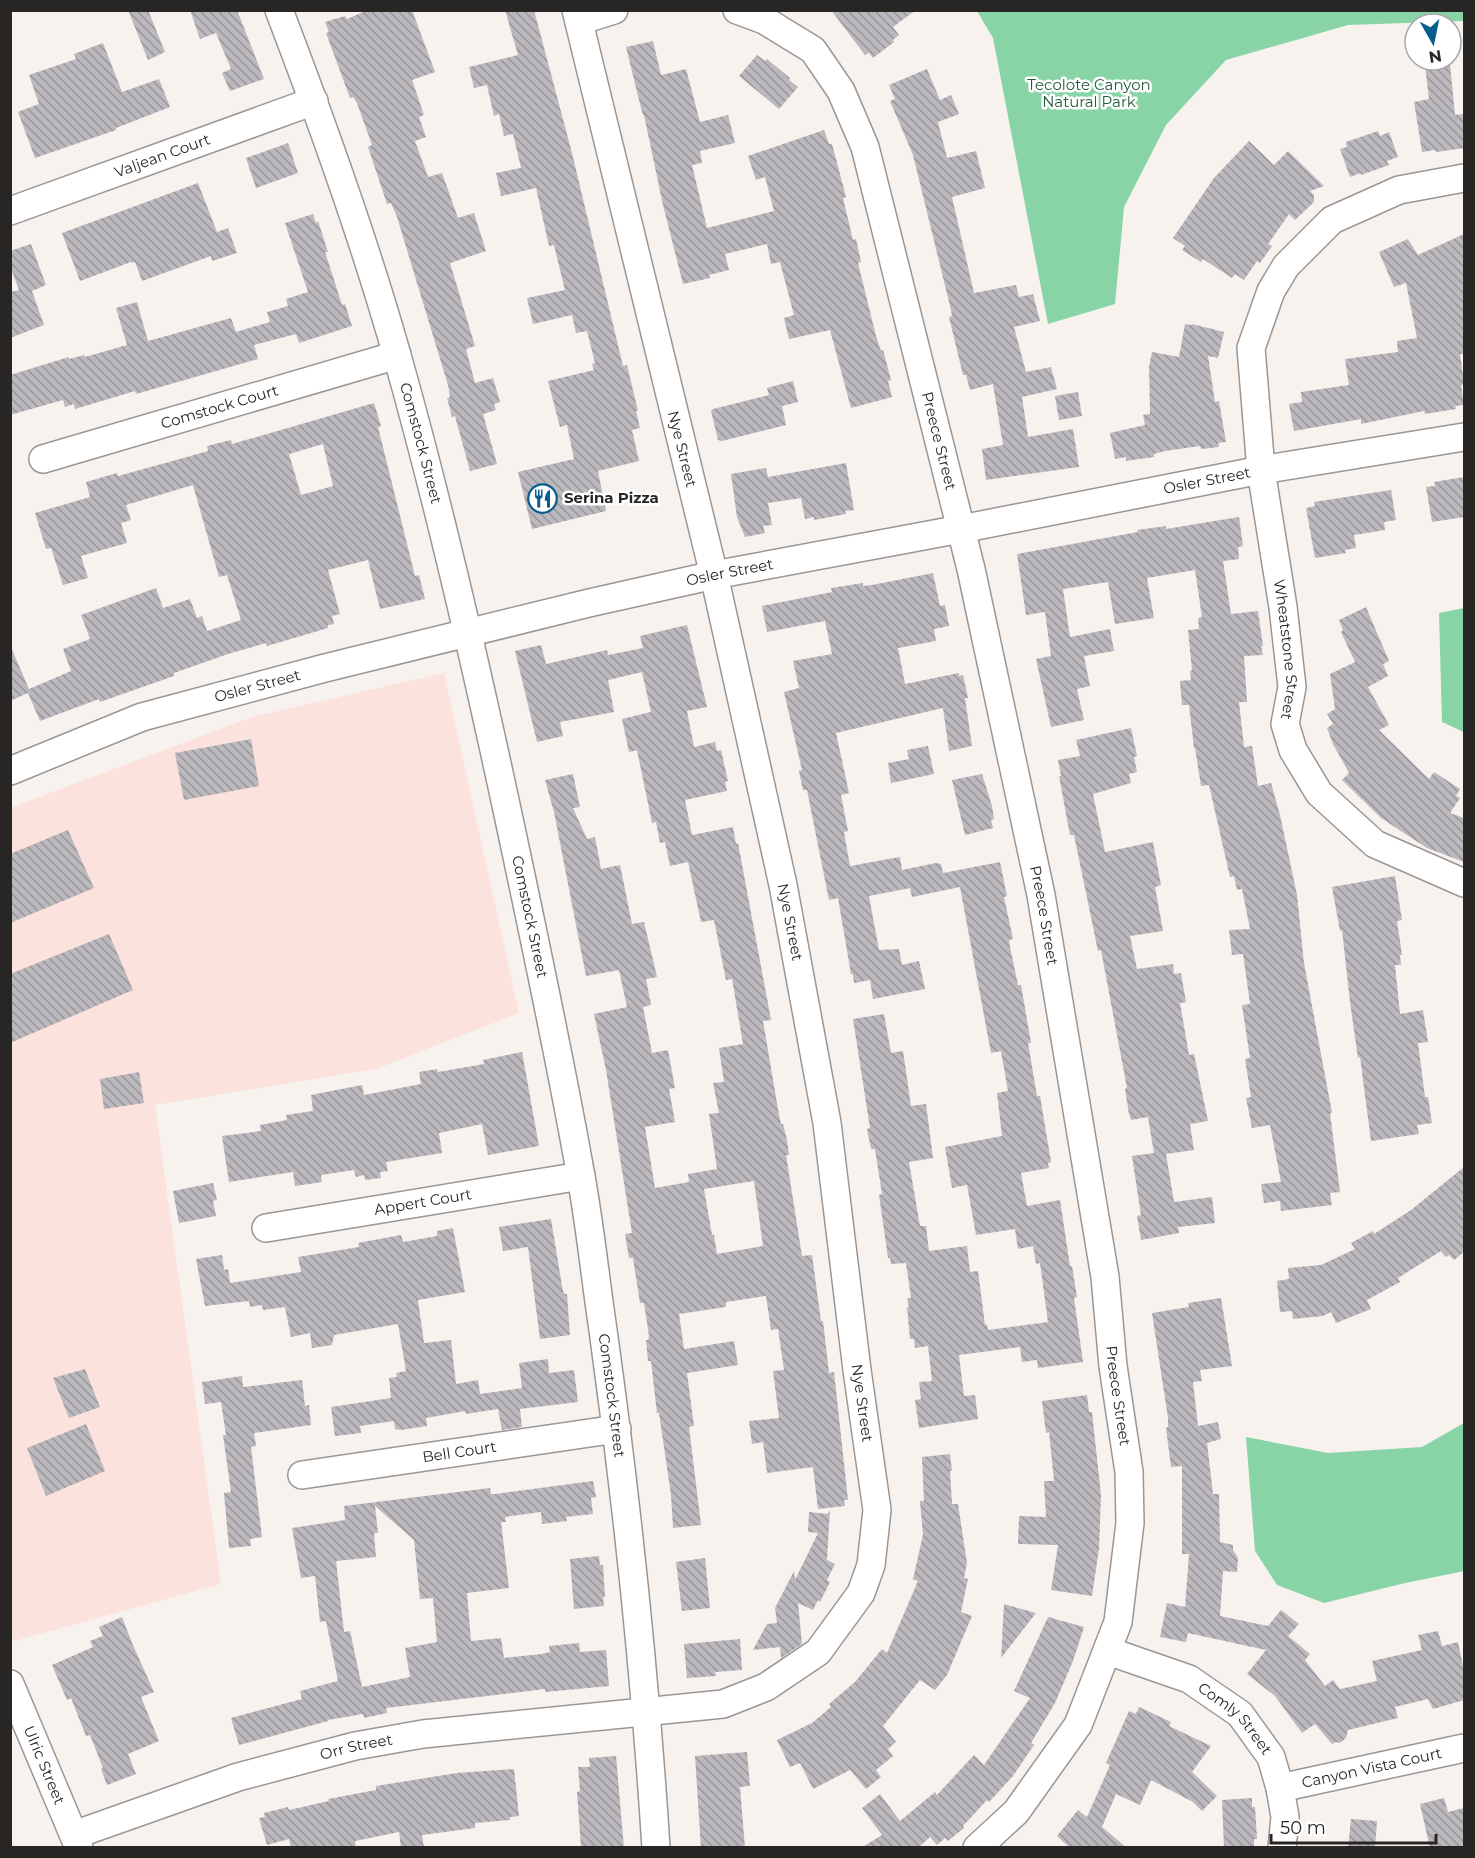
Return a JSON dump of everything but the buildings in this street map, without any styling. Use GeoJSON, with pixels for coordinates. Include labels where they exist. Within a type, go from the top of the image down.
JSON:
{"type":"FeatureCollection","features":[{"type":"Feature","properties":{"kind":"street","name":"Comstock Street"},"geometry":{"type":"LineString","coordinates":[[279,10],[348,199],[397,355],[469,633],[542,974],[581,1176],[617,1429],[647,1711],[656,1848]]}},
{"type":"Feature","properties":{"kind":"street"},"geometry":{"type":"LineString","coordinates":[[577,16],[614,10]]}},
{"type":"Feature","properties":{"kind":"street","name":"Preece Street"},"geometry":{"type":"LineString","coordinates":[[737,10],[764,20],[813,50],[841,91],[865,147],[961,529],[1041,895],[1105,1277],[1113,1366],[1130,1472],[1130,1522],[1118,1622],[1078,1725],[1016,1812],[977,1848]]}},
{"type":"Feature","properties":{"kind":"street","name":"Nye Street"},"geometry":{"type":"LineString","coordinates":[[577,16],[714,575],[783,885],[827,1123],[855,1358],[877,1510],[871,1565],[861,1593],[818,1652],[766,1687],[723,1704],[647,1711]]}},
{"type":"Feature","properties":{"kind":"street","name":"Valjean Court"},"geometry":{"type":"LineString","coordinates":[[10,211],[314,101]]}},
{"type":"Feature","properties":{"kind":"street","name":"Wheatstone Street"},"geometry":{"type":"LineString","coordinates":[[1464,178],[1399,190],[1332,220],[1286,266],[1271,291],[1251,348],[1261,470],[1283,607],[1292,687],[1285,724],[1293,750],[1319,793],[1375,844],[1464,883]]}},
{"type":"Feature","properties":{"kind":"street","name":"Comstock Court"},"geometry":{"type":"LineString","coordinates":[[43,459],[397,355]]}},
{"type":"Feature","properties":{"kind":"street","name":"Osler Street"},"geometry":{"type":"LineString","coordinates":[[10,771],[142,717],[325,668],[714,575],[1261,470],[1464,437]]}},
{"type":"Feature","properties":{"kind":"street","name":"Appert Court"},"geometry":{"type":"LineString","coordinates":[[266,1228],[581,1176]]}},
{"type":"Feature","properties":{"kind":"street","name":"Bell Court"},"geometry":{"type":"LineString","coordinates":[[302,1475],[617,1429]]}},
{"type":"Feature","properties":{"kind":"street","name":"Comly Street"},"geometry":{"type":"LineString","coordinates":[[1108,1651],[1189,1679],[1240,1714],[1271,1757],[1281,1788],[1285,1817],[1282,1848]]}},
{"type":"Feature","properties":{"kind":"street","name":"Ulric Street"},"geometry":{"type":"LineString","coordinates":[[10,1684],[76,1841]]}},
{"type":"Feature","properties":{"kind":"street","name":"Orr Street"},"geometry":{"type":"LineString","coordinates":[[76,1841],[238,1777],[356,1746],[423,1734],[647,1711]]}},
{"type":"Feature","properties":{"kind":"street","name":"Canyon Vista Court"},"geometry":{"type":"LineString","coordinates":[[1281,1788],[1464,1748]]}},
{"type":"Feature","properties":{"kind":"shaded area"},"geometry":{"type":"Polygon","coordinates":[[[444,673],[519,1013],[376,1069],[155,1105],[221,1584],[14,1641],[10,1631],[10,808],[252,717],[444,673]]]}},
{"type":"Feature","properties":{"kind":"green space","name":"Tecolote Canyon Natural Park"},"geometry":{"type":"Polygon","coordinates":[[[1464,10],[1464,21],[1463,12],[1403,12],[1403,23],[1348,25],[1226,60],[1166,125],[1124,207],[1115,304],[1048,324],[993,38],[977,11],[1464,10]]]}},
{"type":"Feature","properties":{"kind":"green space"},"geometry":{"type":"Polygon","coordinates":[[[1464,608],[1464,732],[1442,722],[1439,613],[1464,608]]]}},
{"type":"Feature","properties":{"kind":"green space"},"geometry":{"type":"Polygon","coordinates":[[[1464,1423],[1464,1571],[1324,1603],[1277,1585],[1255,1551],[1246,1437],[1328,1453],[1422,1447],[1464,1423]]]}},
{"type":"Feature","properties":{"kind":"place","name":"Serina Pizza"},"geometry":{"type":"Point","coordinates":[543,498]}}]}
